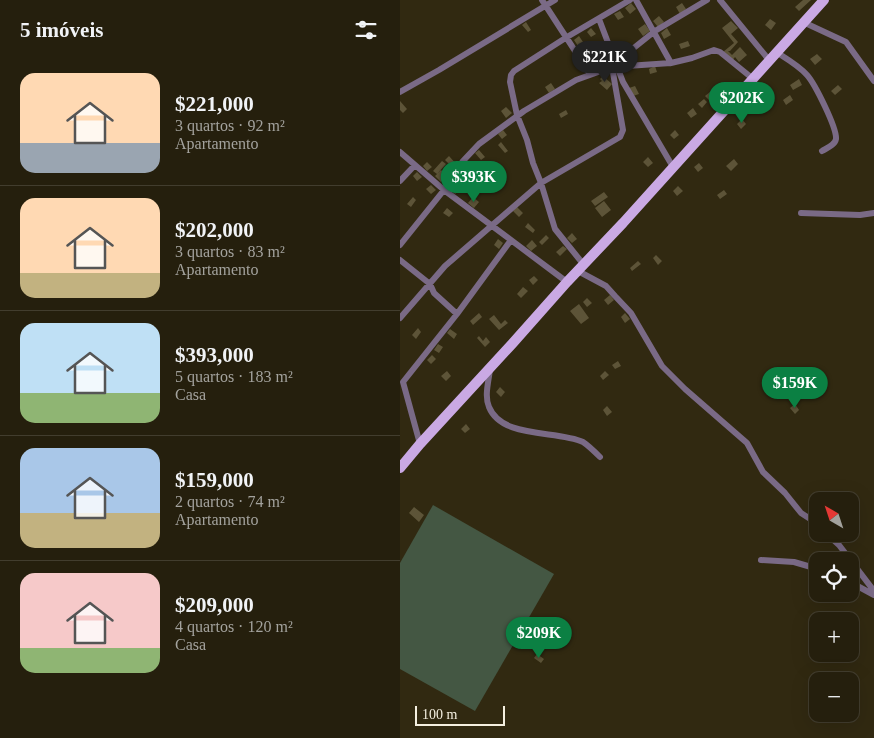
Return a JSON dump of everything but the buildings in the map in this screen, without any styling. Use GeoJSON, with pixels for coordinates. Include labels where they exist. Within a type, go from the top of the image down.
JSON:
{"type":"FeatureCollection","features":[{"type":"Feature","properties":{"kind":"main road"},"geometry":{"type":"LineString","coordinates":[[400,468],[824,0]]}},
{"type":"Feature","properties":{"kind":"street"},"geometry":{"type":"LineString","coordinates":[[400,92],[426,78],[543,3],[555,0]]}},
{"type":"Feature","properties":{"kind":"street"},"geometry":{"type":"LineString","coordinates":[[630,0],[511,75],[510,82],[517,115],[541,183],[554,229],[581,268],[606,286],[630,313],[662,366],[685,389],[747,443],[763,472],[785,492],[799,510],[809,517]]}},
{"type":"Feature","properties":{"kind":"street"},"geometry":{"type":"LineString","coordinates":[[636,0],[655,31],[671,63]]}},
{"type":"Feature","properties":{"kind":"street"},"geometry":{"type":"LineString","coordinates":[[614,59],[635,47],[655,31],[707,0]]}},
{"type":"Feature","properties":{"kind":"street"},"geometry":{"type":"LineString","coordinates":[[720,0],[773,56],[797,66],[808,76],[820,95],[836,139],[822,151]]}},
{"type":"Feature","properties":{"kind":"street"},"geometry":{"type":"LineString","coordinates":[[543,3],[590,74]]}},
{"type":"Feature","properties":{"kind":"street"},"geometry":{"type":"LineString","coordinates":[[400,318],[445,266],[541,183],[620,137],[623,130],[614,59],[599,19]]}},
{"type":"Feature","properties":{"kind":"street"},"geometry":{"type":"LineString","coordinates":[[804,22],[846,42],[874,81]]}},
{"type":"Feature","properties":{"kind":"street"},"geometry":{"type":"LineString","coordinates":[[400,245],[478,144],[517,115],[576,80],[614,67],[671,63],[714,50],[720,52],[752,78]]}},
{"type":"Feature","properties":{"kind":"street"},"geometry":{"type":"LineString","coordinates":[[614,67],[673,167]]}},
{"type":"Feature","properties":{"kind":"street"},"geometry":{"type":"LineString","coordinates":[[400,152],[444,190],[567,282]]}},
{"type":"Feature","properties":{"kind":"street"},"geometry":{"type":"LineString","coordinates":[[400,181],[416,165]]}},
{"type":"Feature","properties":{"kind":"street"},"geometry":{"type":"LineString","coordinates":[[801,213],[860,215],[874,213]]}},
{"type":"Feature","properties":{"kind":"street"},"geometry":{"type":"LineString","coordinates":[[420,444],[403,382],[457,314],[511,240]]}},
{"type":"Feature","properties":{"kind":"street"},"geometry":{"type":"LineString","coordinates":[[400,260],[430,284],[434,293],[457,314]]}},
{"type":"Feature","properties":{"kind":"street"},"geometry":{"type":"LineString","coordinates":[[490,368],[488,405],[493,415],[517,429],[569,438],[584,443],[600,457]]}},
{"type":"Feature","properties":{"kind":"street"},"geometry":{"type":"LineString","coordinates":[[836,542],[874,591]]}},
{"type":"Feature","properties":{"kind":"street"},"geometry":{"type":"LineString","coordinates":[[761,560],[794,562],[809,566]]}},
{"type":"Feature","properties":{"kind":"street"},"geometry":{"type":"LineString","coordinates":[[859,587],[874,595]]}},
{"type":"Feature","properties":{"kind":"green space"},"geometry":{"type":"Polygon","coordinates":[[[433,505],[554,574],[475,711],[400,669],[400,563],[433,505]]]}}]}
